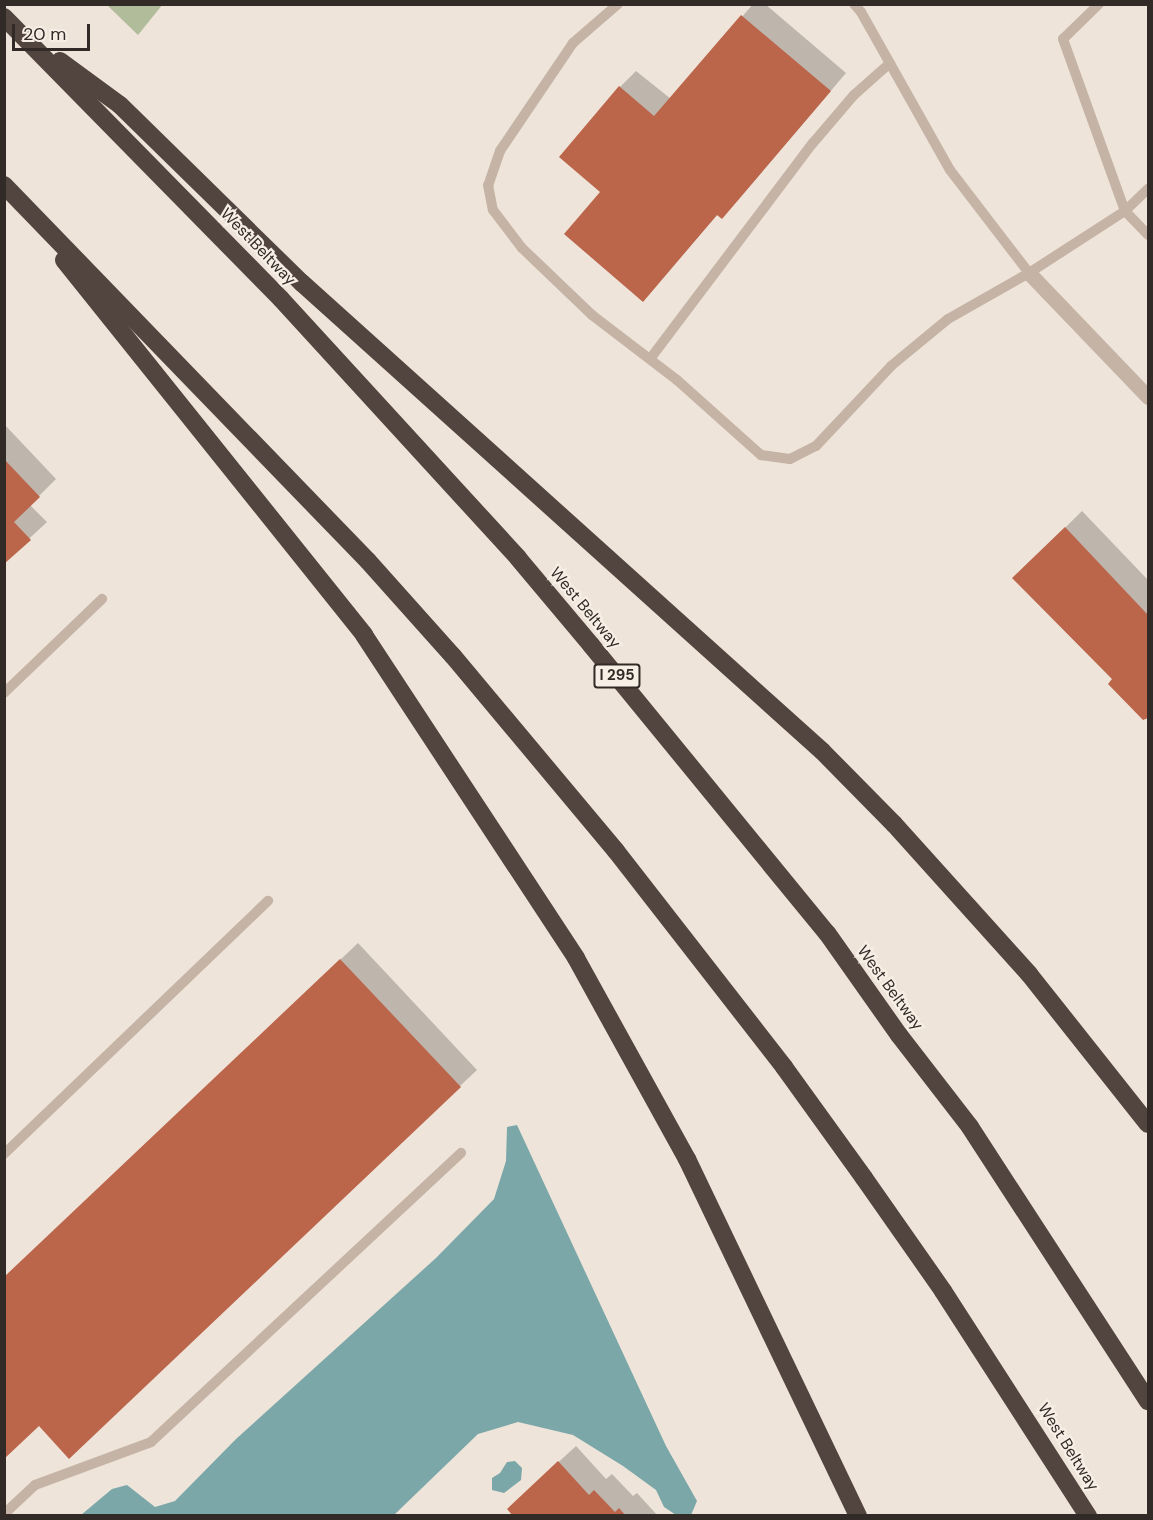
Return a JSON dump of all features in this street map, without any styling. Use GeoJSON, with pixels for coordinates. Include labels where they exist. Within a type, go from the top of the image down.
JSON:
{"type":"FeatureCollection","features":[{"type":"Feature","properties":{"kind":"highway"},"geometry":{"type":"LineString","coordinates":[[10,22],[120,105],[302,283],[822,751],[894,824],[1029,974],[1149,1124]]}},
{"type":"Feature","properties":{"kind":"highway","name":"West Beltway"},"geometry":{"type":"LineString","coordinates":[[10,22],[289,307],[518,558],[629,691],[827,933],[899,1035],[970,1127],[1149,1401]]}},
{"type":"Feature","properties":{"kind":"highway"},"geometry":{"type":"LineString","coordinates":[[4,186],[364,635],[576,958],[687,1159],[858,1515]]}},
{"type":"Feature","properties":{"kind":"highway","name":"West Beltway"},"geometry":{"type":"LineString","coordinates":[[4,186],[368,561],[453,656],[616,851],[784,1067],[864,1178],[949,1300],[1088,1515]]}},
{"type":"Feature","properties":{"kind":"street"},"geometry":{"type":"LineString","coordinates":[[1029,273],[1149,397]]}},
{"type":"Feature","properties":{"kind":"lane"},"geometry":{"type":"LineString","coordinates":[[618,4],[573,43],[500,151],[488,185],[494,210],[522,248],[592,315],[650,359],[760,454],[790,459],[816,446],[891,366],[948,319],[1029,273],[1125,212],[1149,189]]}},
{"type":"Feature","properties":{"kind":"lane"},"geometry":{"type":"LineString","coordinates":[[854,4],[861,12],[950,170],[1029,273]]}},
{"type":"Feature","properties":{"kind":"lane"},"geometry":{"type":"LineString","coordinates":[[1099,4],[1063,39],[1125,212],[1149,236]]}},
{"type":"Feature","properties":{"kind":"lane"},"geometry":{"type":"LineString","coordinates":[[650,359],[813,143],[854,95],[890,63]]}},
{"type":"Feature","properties":{"kind":"lane"},"geometry":{"type":"LineString","coordinates":[[4,693],[102,599]]}},
{"type":"Feature","properties":{"kind":"lane"},"geometry":{"type":"LineString","coordinates":[[4,1154],[268,901]]}},
{"type":"Feature","properties":{"kind":"lane"},"geometry":{"type":"LineString","coordinates":[[4,1514],[35,1485],[152,1442],[461,1153]]}},
{"type":"Feature","properties":{"kind":"green space"},"geometry":{"type":"Polygon","coordinates":[[[107,4],[163,4],[138,35],[107,5],[107,4]]]}},
{"type":"Feature","properties":{"kind":"water"},"geometry":{"type":"Polygon","coordinates":[[[517,1125],[666,1446],[697,1501],[691,1515],[676,1515],[664,1507],[656,1490],[573,1435],[518,1422],[478,1434],[394,1515],[81,1515],[112,1489],[127,1485],[155,1507],[175,1501],[236,1439],[436,1258],[494,1199],[506,1161],[507,1127],[517,1125]]]}},
{"type":"Feature","properties":{"kind":"water"},"geometry":{"type":"Polygon","coordinates":[[[515,1461],[522,1468],[521,1480],[504,1493],[492,1490],[492,1478],[500,1473],[507,1462],[515,1461]]]}},
{"type":"Feature","properties":{"kind":"building"},"geometry":{"type":"Polygon","coordinates":[[[741,15],[831,91],[722,219],[717,215],[643,302],[564,234],[600,192],[559,157],[619,86],[654,116],[741,15]]]}},
{"type":"Feature","properties":{"kind":"building"},"geometry":{"type":"Polygon","coordinates":[[[4,459],[40,497],[14,522],[31,540],[4,564],[4,459]]]}},
{"type":"Feature","properties":{"kind":"building"},"geometry":{"type":"Polygon","coordinates":[[[1065,527],[1148,615],[1148,718],[1143,720],[1108,684],[1112,679],[1012,578],[1065,527]]]}},
{"type":"Feature","properties":{"kind":"building"},"geometry":{"type":"Polygon","coordinates":[[[340,959],[461,1087],[69,1459],[39,1426],[4,1459],[4,1277],[340,959]]]}},
{"type":"Feature","properties":{"kind":"building"},"geometry":{"type":"Polygon","coordinates":[[[558,1461],[589,1495],[594,1490],[615,1512],[619,1508],[626,1516],[513,1516],[507,1509],[558,1461]]]}}]}
